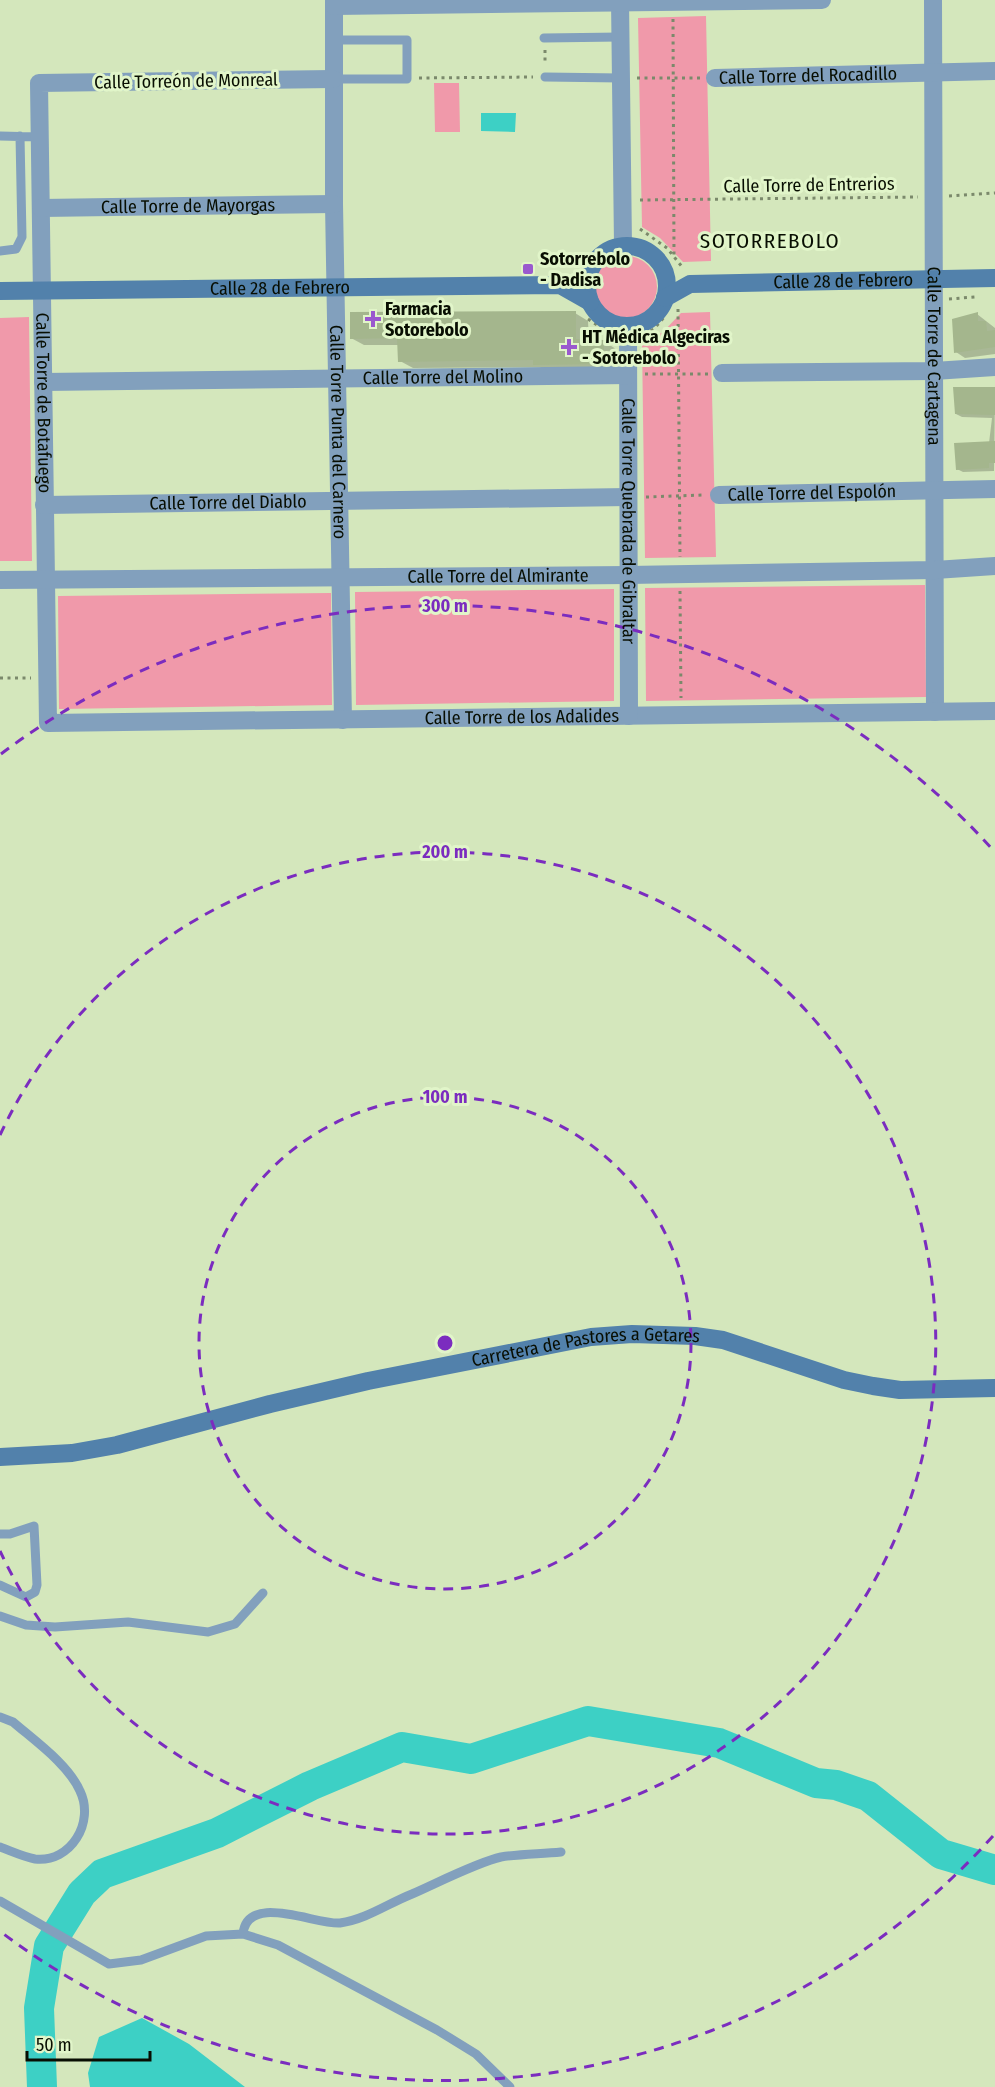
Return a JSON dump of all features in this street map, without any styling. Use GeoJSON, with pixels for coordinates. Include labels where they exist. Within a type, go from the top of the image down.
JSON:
{"type":"FeatureCollection","features":[{"type":"Feature","properties":{"kind":"street"},"geometry":{"type":"LineString","coordinates":[[334,3],[822,0]]}},
{"type":"Feature","properties":{"kind":"street","name":"Calle Torre de Cartagena"},"geometry":{"type":"LineString","coordinates":[[933,0],[935,712]]}},
{"type":"Feature","properties":{"kind":"street"},"geometry":{"type":"LineString","coordinates":[[588,309],[587,283],[592,265],[623,237],[620,1]]}},
{"type":"Feature","properties":{"kind":"street","name":"Calle Torre Punta del Carnero"},"geometry":{"type":"LineString","coordinates":[[334,3],[336,378],[343,720]]}},
{"type":"Feature","properties":{"kind":"street","name":"Calle Torre del Rocadillo"},"geometry":{"type":"LineString","coordinates":[[715,78],[995,71]]}},
{"type":"Feature","properties":{"kind":"street","name":"Calle Torreón de Monreal"},"geometry":{"type":"LineString","coordinates":[[39,83],[333,79]]}},
{"type":"Feature","properties":{"kind":"street","name":"Calle Torre de Botafuego"},"geometry":{"type":"LineString","coordinates":[[39,83],[48,723]]}},
{"type":"Feature","properties":{"kind":"street","name":"Calle Torre de Mayorgas"},"geometry":{"type":"LineString","coordinates":[[41,208],[334,204]]}},
{"type":"Feature","properties":{"kind":"street"},"geometry":{"type":"LineString","coordinates":[[560,285],[588,309],[628,332],[671,305],[667,279],[669,263],[623,237]]}},
{"type":"Feature","properties":{"kind":"street","name":"Calle 28 de Febrero"},"geometry":{"type":"LineString","coordinates":[[669,263],[672,278],[687,282],[995,278]]}},
{"type":"Feature","properties":{"kind":"street","name":"Calle 28 de Febrero"},"geometry":{"type":"LineString","coordinates":[[0,291],[560,285],[578,277],[592,265]]}},
{"type":"Feature","properties":{"kind":"street","name":"Calle 28 de Febrero"},"geometry":{"type":"LineString","coordinates":[[671,305],[687,282]]}},
{"type":"Feature","properties":{"kind":"street","name":"Calle Torre Quebrada de Gibraltar"},"geometry":{"type":"LineString","coordinates":[[628,332],[628,716]]}},
{"type":"Feature","properties":{"kind":"street"},"geometry":{"type":"LineString","coordinates":[[722,373],[934,371],[995,367]]}},
{"type":"Feature","properties":{"kind":"street","name":"Calle Torre del Molino"},"geometry":{"type":"LineString","coordinates":[[43,382],[628,375]]}},
{"type":"Feature","properties":{"kind":"street","name":"Calle Torre del Espolón"},"geometry":{"type":"LineString","coordinates":[[719,495],[995,489]]}},
{"type":"Feature","properties":{"kind":"street","name":"Calle Torre del Diablo"},"geometry":{"type":"LineString","coordinates":[[44,505],[628,497]]}},
{"type":"Feature","properties":{"kind":"street","name":"Calle Torre del Almirante"},"geometry":{"type":"LineString","coordinates":[[0,580],[628,575],[935,570],[995,566]]}},
{"type":"Feature","properties":{"kind":"street","name":"Calle Torre de los Adalides"},"geometry":{"type":"LineString","coordinates":[[48,723],[995,711]]}},
{"type":"Feature","properties":{"kind":"street","name":"Carretera de Pastores a Getares"},"geometry":{"type":"LineString","coordinates":[[0,1457],[72,1453],[117,1445],[270,1404],[368,1381],[582,1339],[632,1334],[695,1336],[723,1340],[844,1380],[882,1388],[900,1390],[995,1388]]}},
{"type":"Feature","properties":{"kind":"lane"},"geometry":{"type":"LineString","coordinates":[[544,38],[620,37]]}},
{"type":"Feature","properties":{"kind":"lane"},"geometry":{"type":"LineString","coordinates":[[333,79],[407,79],[407,40],[334,40]]}},
{"type":"Feature","properties":{"kind":"lane"},"geometry":{"type":"LineString","coordinates":[[545,77],[621,78]]}},
{"type":"Feature","properties":{"kind":"lane"},"geometry":{"type":"LineString","coordinates":[[0,136],[40,137]]}},
{"type":"Feature","properties":{"kind":"lane"},"geometry":{"type":"LineString","coordinates":[[0,251],[16,249],[22,237],[20,136]]}},
{"type":"Feature","properties":{"kind":"lane"},"geometry":{"type":"LineString","coordinates":[[0,1534],[10,1534],[34,1526],[37,1585],[33,1594],[26,1597],[0,1585]]}},
{"type":"Feature","properties":{"kind":"lane"},"geometry":{"type":"LineString","coordinates":[[0,1616],[35,1626],[128,1622],[208,1632],[235,1624],[263,1593]]}},
{"type":"Feature","properties":{"kind":"lane"},"geometry":{"type":"LineString","coordinates":[[0,1717],[13,1722],[73,1779],[81,1793],[85,1809],[80,1834],[61,1853],[49,1858],[36,1859],[0,1847]]}},
{"type":"Feature","properties":{"kind":"lane"},"geometry":{"type":"LineString","coordinates":[[243,1934],[246,1922],[256,1914],[309,1917],[337,1923],[355,1920],[500,1857],[561,1852]]}},
{"type":"Feature","properties":{"kind":"lane"},"geometry":{"type":"LineString","coordinates":[[0,1901],[109,1964],[141,1960],[206,1936],[243,1934],[278,1945],[476,2054],[510,2087]]}},
{"type":"Feature","properties":{"kind":"path"},"geometry":{"type":"LineString","coordinates":[[669,263],[674,200],[673,2]]}},
{"type":"Feature","properties":{"kind":"path"},"geometry":{"type":"LineString","coordinates":[[407,79],[545,77],[544,38]]}},
{"type":"Feature","properties":{"kind":"path","name":"Calle Torre del Rocadillo"},"geometry":{"type":"LineString","coordinates":[[621,78],[715,78]]}},
{"type":"Feature","properties":{"kind":"path","name":"Calle Torre de Entrerios"},"geometry":{"type":"LineString","coordinates":[[623,200],[934,196],[995,193]]}},
{"type":"Feature","properties":{"kind":"path"},"geometry":{"type":"LineString","coordinates":[[623,237],[639,229],[669,263],[683,267],[687,282]]}},
{"type":"Feature","properties":{"kind":"path"},"geometry":{"type":"LineString","coordinates":[[934,302],[985,296]]}},
{"type":"Feature","properties":{"kind":"path"},"geometry":{"type":"LineString","coordinates":[[588,309],[603,332],[616,337],[628,332],[638,337],[654,329],[671,305]]}},
{"type":"Feature","properties":{"kind":"path"},"geometry":{"type":"LineString","coordinates":[[671,305],[679,374],[681,715]]}},
{"type":"Feature","properties":{"kind":"path"},"geometry":{"type":"LineString","coordinates":[[628,375],[722,373]]}},
{"type":"Feature","properties":{"kind":"path","name":"Calle Torre del Espolón"},"geometry":{"type":"LineString","coordinates":[[628,497],[719,495]]}},
{"type":"Feature","properties":{"kind":"path"},"geometry":{"type":"LineString","coordinates":[[0,678],[47,678]]}},
{"type":"Feature","properties":{"kind":"shaded area"},"geometry":{"type":"Polygon","coordinates":[[[706,16],[711,261],[683,262],[660,238],[642,227],[638,18],[706,16]]]}},
{"type":"Feature","properties":{"kind":"shaded area"},"geometry":{"type":"Polygon","coordinates":[[[434,83],[459,83],[460,132],[435,132],[434,83]]]}},
{"type":"Feature","properties":{"kind":"shaded area"},"geometry":{"type":"Polygon","coordinates":[[[626,256],[643,261],[648,265],[652,270],[657,287],[652,304],[648,309],[643,313],[626,318],[609,313],[604,309],[600,304],[595,287],[600,270],[604,265],[609,261],[626,256]]]}},
{"type":"Feature","properties":{"kind":"shaded area"},"geometry":{"type":"Polygon","coordinates":[[[710,312],[716,557],[645,558],[642,343],[663,332],[681,313],[710,312]]]}},
{"type":"Feature","properties":{"kind":"shaded area"},"geometry":{"type":"Polygon","coordinates":[[[29,317],[32,561],[0,561],[0,318],[29,317]]]}},
{"type":"Feature","properties":{"kind":"shaded area"},"geometry":{"type":"Polygon","coordinates":[[[925,585],[926,697],[646,701],[645,588],[925,585]]]}},
{"type":"Feature","properties":{"kind":"shaded area"},"geometry":{"type":"Polygon","coordinates":[[[614,589],[614,701],[356,705],[355,592],[614,589]]]}},
{"type":"Feature","properties":{"kind":"shaded area"},"geometry":{"type":"Polygon","coordinates":[[[331,593],[332,705],[59,709],[58,596],[331,593]]]}},
{"type":"Feature","properties":{"kind":"water"},"geometry":{"type":"Polygon","coordinates":[[[481,113],[516,113],[515,132],[481,131],[481,113]]]}},
{"type":"Feature","properties":{"kind":"water"},"geometry":{"type":"Polygon","coordinates":[[[142,2018],[189,2044],[245,2087],[90,2087],[88,2073],[99,2037],[142,2018]]]}},
{"type":"Feature","properties":{"kind":"building"},"geometry":{"type":"Polygon","coordinates":[[[576,311],[576,339],[604,340],[604,364],[533,365],[533,360],[398,362],[397,338],[350,339],[350,312],[576,311]]]}},
{"type":"Feature","properties":{"kind":"building"},"geometry":{"type":"Polygon","coordinates":[[[978,312],[978,321],[986,321],[987,331],[995,330],[995,347],[954,353],[952,319],[978,312]]]}},
{"type":"Feature","properties":{"kind":"building"},"geometry":{"type":"Polygon","coordinates":[[[953,387],[995,387],[995,415],[955,414],[953,387]]]}},
{"type":"Feature","properties":{"kind":"building"},"geometry":{"type":"Polygon","coordinates":[[[995,441],[995,463],[989,463],[989,468],[956,470],[954,443],[995,441]]]}},
{"type":"Feature","properties":{"kind":"waterway"},"geometry":{"type":"LineString","coordinates":[[42,2087],[39,2008],[49,1946],[82,1893],[102,1874],[217,1833],[310,1786],[402,1747],[471,1759],[588,1721],[719,1743],[816,1783],[836,1785],[868,1796],[941,1854],[995,1870]]}},
{"type":"Feature","properties":{"kind":"place","name":"Sotorrebolo - Dadisa"},"geometry":{"type":"Point","coordinates":[528,269]}},
{"type":"Feature","properties":{"kind":"place","name":"Farmacia Sotorebolo"},"geometry":{"type":"Point","coordinates":[373,319]}},
{"type":"Feature","properties":{"kind":"place","name":"HT Médica Algeciras - Sotorebolo"},"geometry":{"type":"Point","coordinates":[569,347]}},
{"type":"Feature","properties":{"kind":"district","name":"SOTORREBOLO"},"geometry":{"type":"Point","coordinates":[770,241]}}]}
